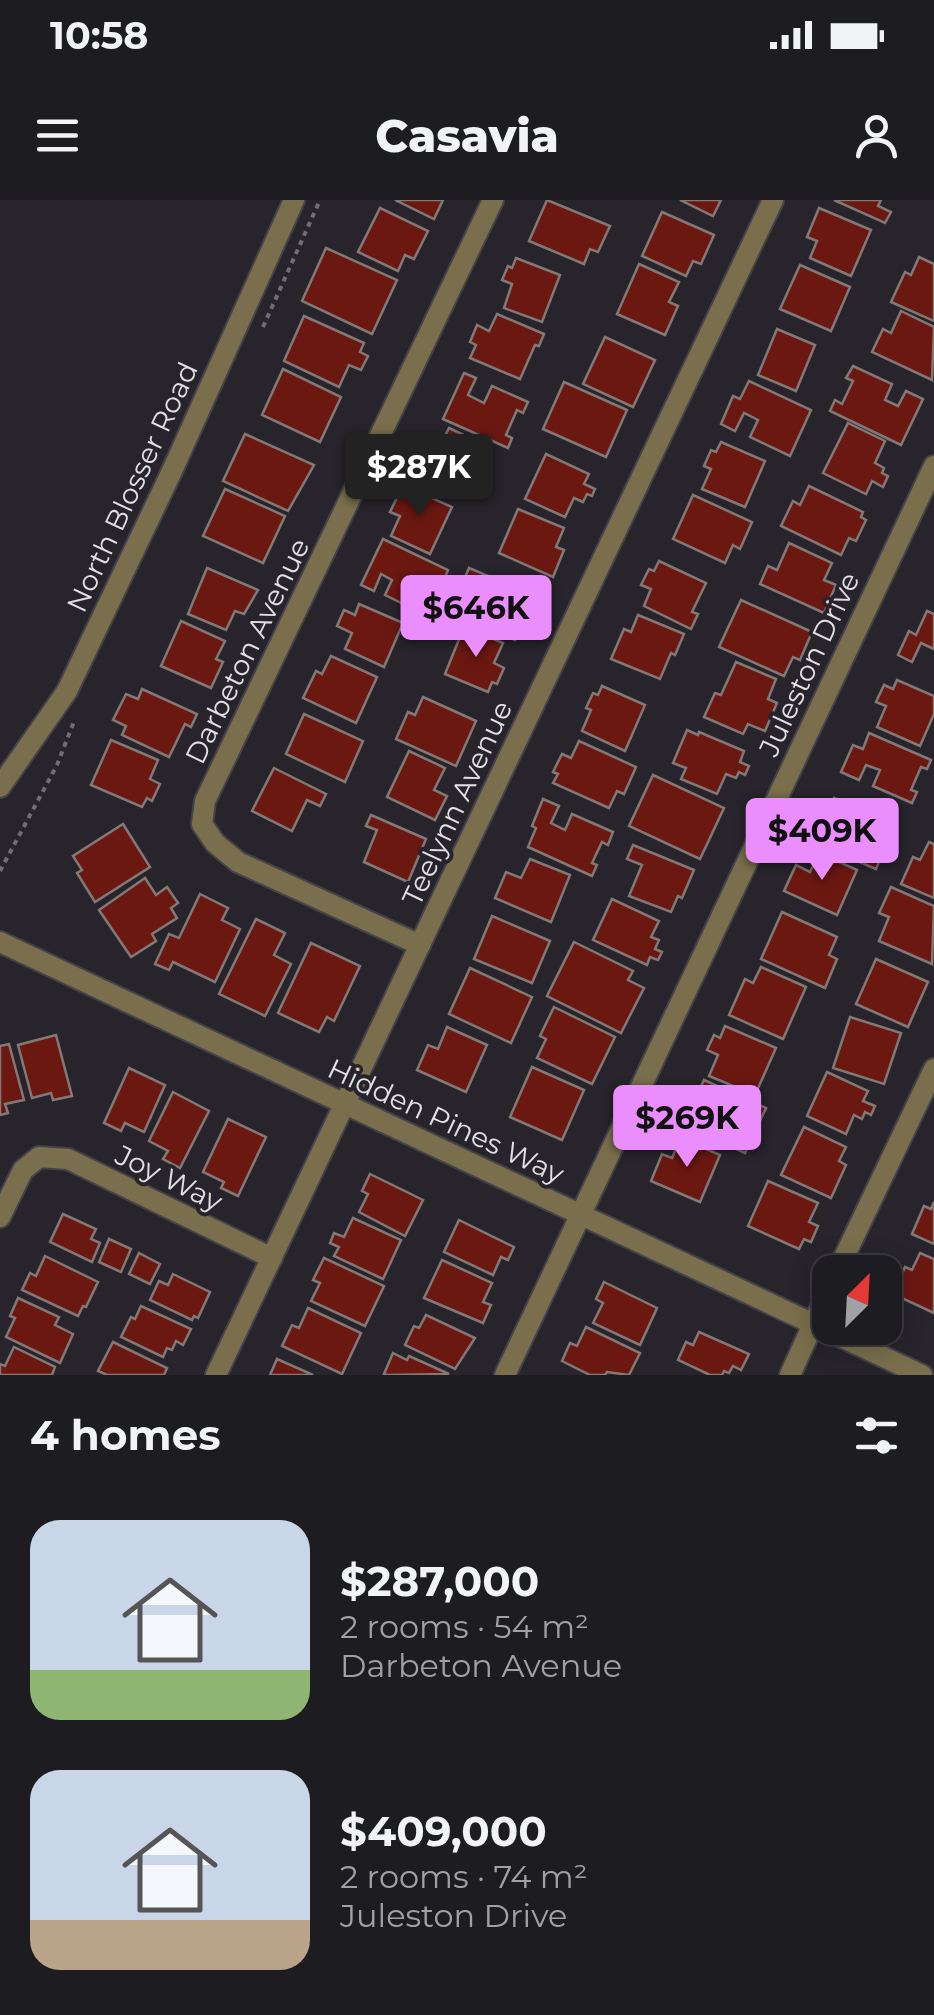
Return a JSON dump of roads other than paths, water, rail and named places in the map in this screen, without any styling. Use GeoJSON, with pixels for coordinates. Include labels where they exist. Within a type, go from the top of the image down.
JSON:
{"type":"FeatureCollection","features":[{"type":"Feature","properties":{"kind":"street","name":"North Blosser Road"},"geometry":{"type":"LineString","coordinates":[[0,787],[67,690],[172,471],[294,200]]}},
{"type":"Feature","properties":{"kind":"street","name":"Darbeton Avenue"},"geometry":{"type":"LineString","coordinates":[[420,945],[238,862],[215,843],[202,824],[205,802],[493,200]]}},
{"type":"Feature","properties":{"kind":"street","name":"Teelynn Avenue"},"geometry":{"type":"LineString","coordinates":[[216,1375],[773,200]]}},
{"type":"Feature","properties":{"kind":"street","name":"Juleston Drive"},"geometry":{"type":"LineString","coordinates":[[505,1375],[934,466]]}},
{"type":"Feature","properties":{"kind":"street","name":"Hidden Pines Way"},"geometry":{"type":"LineString","coordinates":[[0,942],[812,1324]]}},
{"type":"Feature","properties":{"kind":"street"},"geometry":{"type":"LineString","coordinates":[[845,1255],[934,1069]]}},
{"type":"Feature","properties":{"kind":"street","name":"Joy Way"},"geometry":{"type":"LineString","coordinates":[[0,1217],[23,1170],[39,1157],[68,1159],[272,1258]]}},
{"type":"Feature","properties":{"kind":"street"},"geometry":{"type":"LineString","coordinates":[[790,1375],[812,1324]]}},
{"type":"Feature","properties":{"kind":"street","name":"Hidden Pines Way"},"geometry":{"type":"LineString","coordinates":[[857,1345],[922,1375]]}}]}
